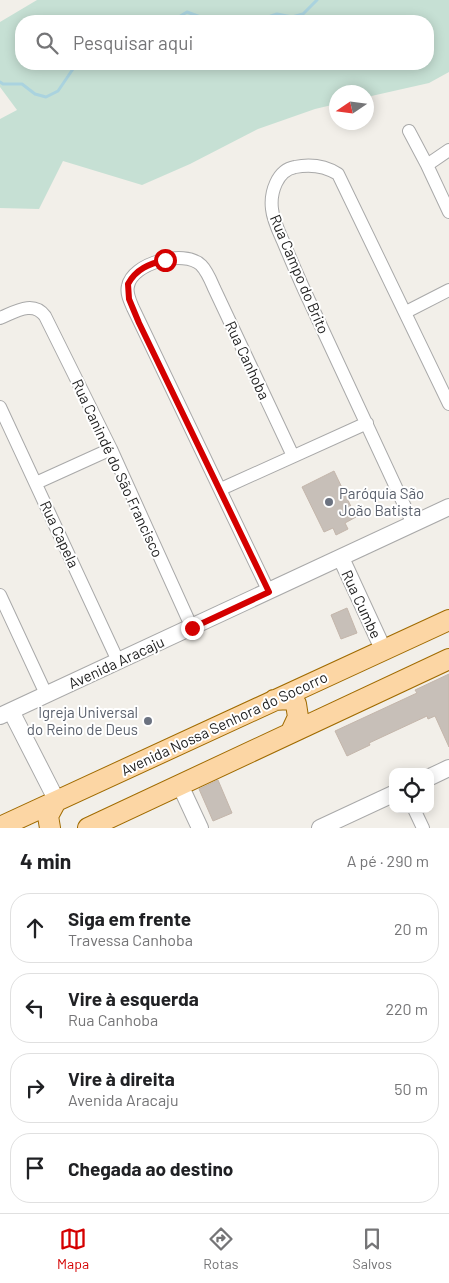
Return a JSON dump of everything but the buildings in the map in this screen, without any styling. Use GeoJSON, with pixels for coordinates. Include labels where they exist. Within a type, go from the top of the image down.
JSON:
{"type":"FeatureCollection","features":[{"type":"Feature","properties":{"kind":"main road","name":"Avenida Nossa Senhora do Socorro"},"geometry":{"type":"LineString","coordinates":[[0,827],[449,620]]}},
{"type":"Feature","properties":{"kind":"main road"},"geometry":{"type":"LineString","coordinates":[[88,828],[449,659]]}},
{"type":"Feature","properties":{"kind":"main road"},"geometry":{"type":"LineString","coordinates":[[274,700],[290,699],[296,704],[298,717],[291,732]]}},
{"type":"Feature","properties":{"kind":"main road"},"geometry":{"type":"LineString","coordinates":[[50,828],[48,816],[56,802]]}},
{"type":"Feature","properties":{"kind":"street"},"geometry":{"type":"LineString","coordinates":[[409,131],[449,212]]}},
{"type":"Feature","properties":{"kind":"street"},"geometry":{"type":"LineString","coordinates":[[427,165],[449,150]]}},
{"type":"Feature","properties":{"kind":"street","name":"Rua Campo do Brito"},"geometry":{"type":"LineString","coordinates":[[413,524],[301,284],[273,215],[273,196],[277,181],[285,170],[294,167],[311,166],[330,169],[338,174],[449,404]]}},
{"type":"Feature","properties":{"kind":"street","name":"Rua Canhoba"},"geometry":{"type":"LineString","coordinates":[[220,489],[129,299],[128,284],[137,272],[154,263],[181,258],[201,265],[219,297],[292,456]]}},
{"type":"Feature","properties":{"kind":"street"},"geometry":{"type":"LineString","coordinates":[[406,312],[449,290]]}},
{"type":"Feature","properties":{"kind":"street","name":"Rua Canindé do São Francisco"},"geometry":{"type":"LineString","coordinates":[[0,318],[26,308],[34,307],[41,310],[49,322],[111,449],[192,628]]}},
{"type":"Feature","properties":{"kind":"street","name":"Rua Capela"},"geometry":{"type":"LineString","coordinates":[[0,407],[118,661]]}},
{"type":"Feature","properties":{"kind":"street"},"geometry":{"type":"LineString","coordinates":[[269,592],[220,489],[367,423]]}},
{"type":"Feature","properties":{"kind":"street"},"geometry":{"type":"LineString","coordinates":[[36,483],[111,449]]}},
{"type":"Feature","properties":{"kind":"street","name":"Avenida Aracaju"},"geometry":{"type":"LineString","coordinates":[[6,714],[449,507]]}},
{"type":"Feature","properties":{"kind":"street","name":"Rua Cumbe"},"geometry":{"type":"LineString","coordinates":[[341,558],[383,649]]}},
{"type":"Feature","properties":{"kind":"street"},"geometry":{"type":"LineString","coordinates":[[0,595],[46,694]]}},
{"type":"Feature","properties":{"kind":"street"},"geometry":{"type":"LineString","coordinates":[[6,714],[56,802]]}},
{"type":"Feature","properties":{"kind":"street"},"geometry":{"type":"LineString","coordinates":[[434,775],[449,768]]}},
{"type":"Feature","properties":{"kind":"street"},"geometry":{"type":"LineString","coordinates":[[180,785],[200,828]]}},
{"type":"Feature","properties":{"kind":"street"},"geometry":{"type":"LineString","coordinates":[[328,826],[389,796]]}},
{"type":"Feature","properties":{"kind":"street"},"geometry":{"type":"LineString","coordinates":[[416,813],[423,828]]}},
{"type":"Feature","properties":{"kind":"green space"},"geometry":{"type":"Polygon","coordinates":[[[37,0],[449,0],[449,72],[429,83],[374,95],[374,85],[329,85],[329,106],[258,129],[190,164],[142,185],[63,161],[39,209],[0,208],[0,119],[17,110],[0,87],[0,22],[37,0]]]}},
{"type":"Feature","properties":{"kind":"waterway"},"geometry":{"type":"LineString","coordinates":[[299,15],[303,14],[317,0]]}},
{"type":"Feature","properties":{"kind":"waterway"},"geometry":{"type":"LineString","coordinates":[[182,15],[187,12],[195,15]]}},
{"type":"Feature","properties":{"kind":"waterway"},"geometry":{"type":"LineString","coordinates":[[274,15],[282,15]]}},
{"type":"Feature","properties":{"kind":"waterway"},"geometry":{"type":"LineString","coordinates":[[0,82],[3,84],[22,84],[35,94],[46,97],[58,91],[72,70]]}},
{"type":"Feature","properties":{"kind":"place","name":"Paróquia São João Batista"},"geometry":{"type":"Point","coordinates":[329,502]}},
{"type":"Feature","properties":{"kind":"place","name":"Igreja Universal do Reino de Deus"},"geometry":{"type":"Point","coordinates":[148,721]}},
{"type":"Feature","properties":{"kind":"route"},"geometry":{"type":"LineString","coordinates":[[165,260],[148,265],[137,272],[128,284],[129,299],[269,592],[192,628]]}}]}
